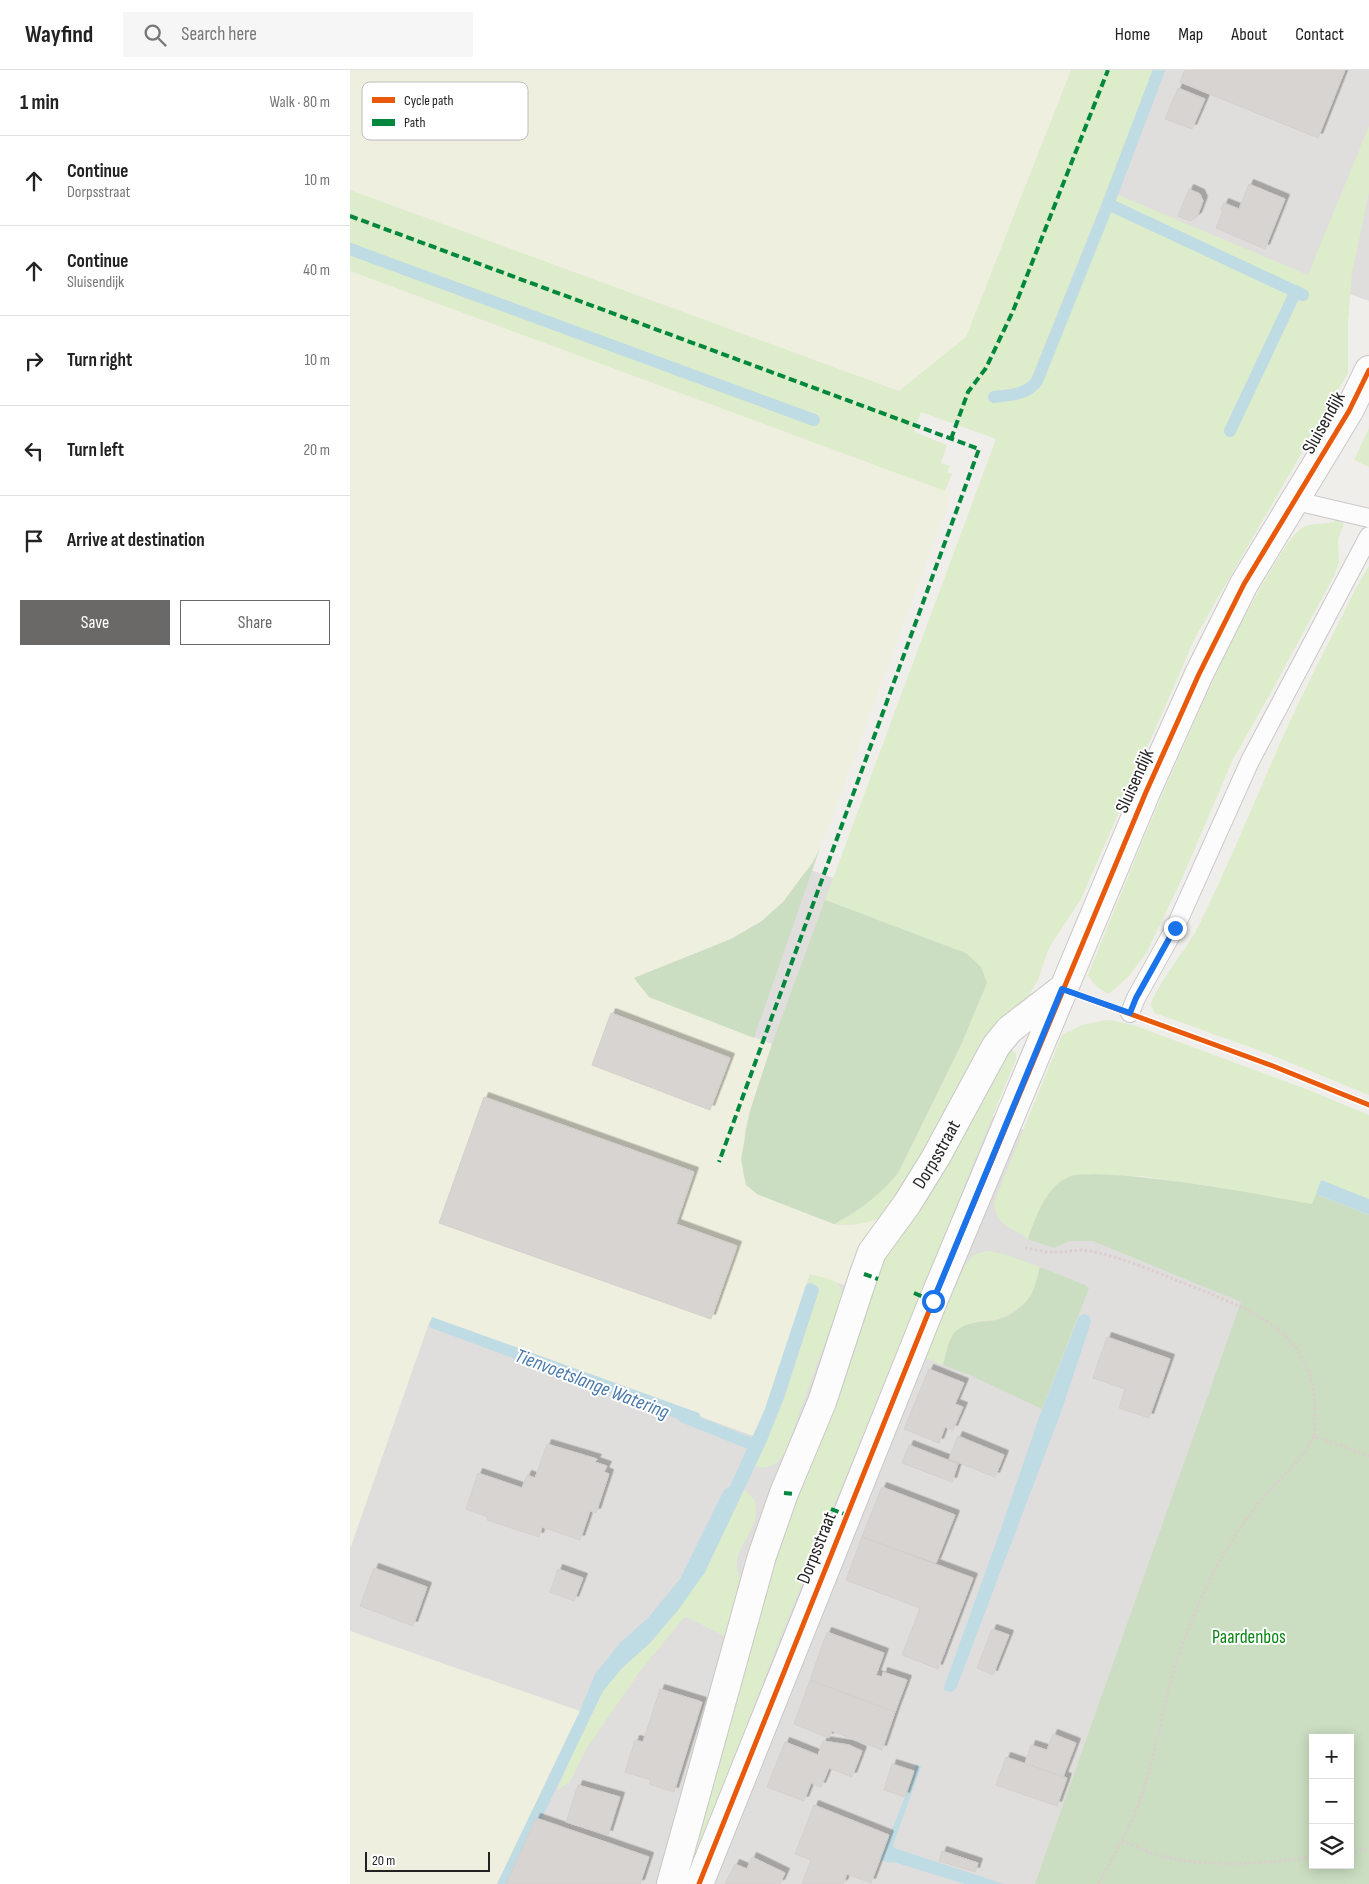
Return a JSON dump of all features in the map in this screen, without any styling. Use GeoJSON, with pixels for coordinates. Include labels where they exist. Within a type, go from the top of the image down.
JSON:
{"type":"FeatureCollection","features":[{"type":"Feature","properties":{"kind":"street","name":"Sluisendijk"},"geometry":{"type":"LineString","coordinates":[[965,1224],[1062,989],[1198,674],[1252,570],[1296,501],[1349,411],[1369,370]]}},
{"type":"Feature","properties":{"kind":"street","name":"Dorpsstraat"},"geometry":{"type":"LineString","coordinates":[[672,1884],[762,1556],[783,1496],[822,1402],[872,1252],[922,1180],[996,1046],[1009,1030],[1062,989]]}},
{"type":"Feature","properties":{"kind":"street","name":"Dorpsstraat"},"geometry":{"type":"LineString","coordinates":[[699,1884],[965,1224]]}},
{"type":"Feature","properties":{"kind":"lane"},"geometry":{"type":"LineString","coordinates":[[1296,501],[1369,518]]}},
{"type":"Feature","properties":{"kind":"lane"},"geometry":{"type":"LineString","coordinates":[[1130,1013],[1136,998],[1175,928],[1250,761],[1369,536]]}},
{"type":"Feature","properties":{"kind":"path"},"geometry":{"type":"LineString","coordinates":[[1025,1248],[1054,1253],[1072,1250],[1088,1251],[1118,1258],[1232,1302],[1263,1318],[1282,1333],[1304,1361],[1312,1379],[1315,1400],[1314,1436],[1308,1448],[1241,1526],[1207,1586],[1178,1657],[1139,1803],[1122,1841],[1099,1884]]}},
{"type":"Feature","properties":{"kind":"path"},"geometry":{"type":"LineString","coordinates":[[1314,1436],[1369,1456]]}},
{"type":"Feature","properties":{"kind":"path"},"geometry":{"type":"LineString","coordinates":[[1122,1841],[1150,1852],[1181,1860],[1251,1863],[1309,1857]]}},
{"type":"Feature","properties":{"kind":"path"},"geometry":{"type":"LineString","coordinates":[[1354,1851],[1369,1849]]}},
{"type":"Feature","properties":{"kind":"shaded area"},"geometry":{"type":"Polygon","coordinates":[[[1155,70],[1369,70],[1369,301],[1103,206],[1155,70]]]}},
{"type":"Feature","properties":{"kind":"shaded area"},"geometry":{"type":"Polygon","coordinates":[[[793,864],[878,893],[844,1051],[1288,1246],[1071,1884],[483,1884],[350,1644],[350,984],[793,864]]]}},
{"type":"Feature","properties":{"kind":"green space"},"geometry":{"type":"Polygon","coordinates":[[[350,70],[1071,70],[966,337],[899,391],[350,190],[350,70]]]}},
{"type":"Feature","properties":{"kind":"green space"},"geometry":{"type":"Polygon","coordinates":[[[1071,70],[1163,70],[1116,194],[1308,275],[1369,126],[1369,192],[1352,273],[1348,322],[1348,373],[1195,638],[1081,899],[1049,948],[1038,980],[1028,997],[1000,1021],[928,1149],[882,1217],[858,1224],[834,1224],[869,1202],[898,1173],[962,1043],[987,983],[966,953],[825,900],[996,439],[921,412],[914,432],[947,445],[941,463],[950,466],[947,472],[952,474],[945,491],[350,271],[350,190],[899,391],[966,337],[1071,70]]]}},
{"type":"Feature","properties":{"kind":"green space"},"geometry":{"type":"Polygon","coordinates":[[[350,271],[952,493],[826,834],[813,862],[783,902],[762,921],[731,939],[634,978],[649,997],[772,1044],[745,1131],[743,1172],[746,1184],[757,1194],[834,1224],[857,1224],[882,1217],[857,1252],[844,1285],[810,1274],[765,1409],[754,1436],[430,1320],[350,1549],[350,271]]]}},
{"type":"Feature","properties":{"kind":"green space"},"geometry":{"type":"Polygon","coordinates":[[[1369,428],[1369,467],[1354,460],[1369,428]]]}},
{"type":"Feature","properties":{"kind":"green space"},"geometry":{"type":"Polygon","coordinates":[[[1337,520],[1344,524],[1338,539],[1339,562],[1334,576],[1233,759],[1184,874],[1147,952],[1128,977],[1109,994],[1097,986],[1088,975],[1160,799],[1221,665],[1259,591],[1292,538],[1303,527],[1337,520]]]}},
{"type":"Feature","properties":{"kind":"green space"},"geometry":{"type":"Polygon","coordinates":[[[1369,566],[1369,1095],[1269,1054],[1155,1013],[1151,1005],[1157,991],[1196,931],[1294,712],[1356,588],[1369,566]]]}},
{"type":"Feature","properties":{"kind":"green space"},"geometry":{"type":"Polygon","coordinates":[[[820,848],[754,1038],[649,997],[634,978],[731,939],[762,921],[783,902],[813,862],[820,848]]]}},
{"type":"Feature","properties":{"kind":"green space"},"geometry":{"type":"Polygon","coordinates":[[[825,900],[966,953],[981,967],[987,983],[962,1043],[898,1173],[869,1202],[834,1224],[757,1194],[746,1185],[741,1159],[750,1111],[772,1044],[825,900]]]}},
{"type":"Feature","properties":{"kind":"green space"},"geometry":{"type":"Polygon","coordinates":[[[1106,1020],[1136,1026],[1306,1089],[1369,1115],[1369,1199],[1321,1180],[1312,1205],[1223,1188],[1141,1176],[1075,1176],[1057,1187],[1044,1202],[1028,1239],[1006,1225],[998,1216],[994,1202],[1062,1035],[1082,1025],[1106,1020]]]}},
{"type":"Feature","properties":{"kind":"green space"},"geometry":{"type":"Polygon","coordinates":[[[1011,1049],[1016,1054],[1016,1059],[778,1643],[692,1870],[688,1872],[734,1679],[869,1277],[990,1074],[1011,1049]]]}},
{"type":"Feature","properties":{"kind":"green space","name":"Paardenbos"},"geometry":{"type":"Polygon","coordinates":[[[1095,1174],[1177,1181],[1312,1204],[1316,1194],[1369,1215],[1369,1884],[1035,1884],[1241,1302],[1093,1241],[1069,1241],[1054,1248],[1028,1239],[1039,1210],[1050,1192],[1057,1184],[1075,1175],[1095,1174]]]}},
{"type":"Feature","properties":{"kind":"green space"},"geometry":{"type":"Polygon","coordinates":[[[987,1251],[1004,1254],[1040,1267],[1033,1292],[1024,1304],[1007,1316],[977,1322],[953,1334],[943,1365],[925,1358],[965,1265],[975,1254],[987,1251]]]}},
{"type":"Feature","properties":{"kind":"green space"},"geometry":{"type":"Polygon","coordinates":[[[1040,1267],[1089,1288],[1042,1409],[972,1376],[943,1365],[949,1343],[955,1332],[968,1324],[1003,1318],[1020,1307],[1029,1298],[1033,1290],[1040,1267]]]}},
{"type":"Feature","properties":{"kind":"green space"},"geometry":{"type":"Polygon","coordinates":[[[811,1274],[837,1284],[840,1287],[841,1299],[784,1455],[771,1466],[764,1468],[755,1466],[784,1398],[819,1290],[817,1286],[810,1283],[806,1285],[811,1274]]]}},
{"type":"Feature","properties":{"kind":"green space"},"geometry":{"type":"Polygon","coordinates":[[[744,1490],[754,1499],[756,1516],[737,1559],[737,1567],[743,1584],[726,1637],[687,1617],[684,1618],[640,1671],[585,1751],[570,1782],[557,1790],[584,1728],[603,1691],[622,1668],[650,1643],[705,1572],[744,1490]]]}},
{"type":"Feature","properties":{"kind":"green space"},"geometry":{"type":"Polygon","coordinates":[[[350,1631],[580,1711],[497,1884],[350,1884],[350,1631]]]}},
{"type":"Feature","properties":{"kind":"water"},"geometry":{"type":"Polygon","coordinates":[[[1321,1180],[1369,1199],[1369,1215],[1316,1194],[1321,1180]]]}},
{"type":"Feature","properties":{"kind":"water"},"geometry":{"type":"Polygon","coordinates":[[[810,1283],[817,1286],[819,1290],[784,1398],[766,1443],[705,1572],[679,1609],[650,1643],[622,1668],[603,1691],[541,1820],[536,1818],[506,1884],[497,1884],[580,1711],[595,1674],[620,1643],[648,1618],[680,1579],[724,1490],[730,1486],[765,1409],[806,1285],[810,1283]]]}},
{"type":"Feature","properties":{"kind":"water"},"geometry":{"type":"Polygon","coordinates":[[[1085,1314],[1089,1316],[1091,1321],[1061,1412],[956,1689],[951,1692],[944,1690],[1040,1415],[1079,1316],[1085,1314]]]}},
{"type":"Feature","properties":{"kind":"water"},"geometry":{"type":"Polygon","coordinates":[[[432,1317],[699,1413],[701,1418],[698,1425],[694,1425],[429,1327],[432,1317]]]}},
{"type":"Feature","properties":{"kind":"water"},"geometry":{"type":"Polygon","coordinates":[[[916,1764],[921,1767],[893,1845],[894,1848],[1004,1884],[965,1884],[880,1859],[916,1764]]]}},
{"type":"Feature","properties":{"kind":"building"},"geometry":{"type":"Polygon","coordinates":[[[1185,70],[1345,70],[1318,138],[1180,82],[1185,70]]]}},
{"type":"Feature","properties":{"kind":"building"},"geometry":{"type":"Polygon","coordinates":[[[1178,88],[1205,99],[1192,129],[1165,119],[1178,88]]]}},
{"type":"Feature","properties":{"kind":"building"},"geometry":{"type":"Polygon","coordinates":[[[1249,184],[1285,199],[1265,249],[1216,228],[1224,203],[1239,209],[1249,184]]]}},
{"type":"Feature","properties":{"kind":"building"},"geometry":{"type":"Polygon","coordinates":[[[1189,189],[1200,194],[1203,201],[1197,217],[1190,221],[1178,216],[1189,189]]]}},
{"type":"Feature","properties":{"kind":"building"},"geometry":{"type":"Polygon","coordinates":[[[611,1013],[730,1058],[710,1110],[592,1065],[611,1013]]]}},
{"type":"Feature","properties":{"kind":"building"},"geometry":{"type":"Polygon","coordinates":[[[484,1097],[694,1172],[676,1224],[737,1246],[711,1319],[439,1223],[484,1097]]]}},
{"type":"Feature","properties":{"kind":"building"},"geometry":{"type":"Polygon","coordinates":[[[1107,1337],[1170,1359],[1149,1418],[1119,1408],[1125,1389],[1093,1378],[1107,1337]]]}},
{"type":"Feature","properties":{"kind":"building"},"geometry":{"type":"Polygon","coordinates":[[[929,1369],[964,1383],[955,1404],[963,1407],[953,1430],[945,1427],[939,1443],[904,1429],[929,1369]]]}},
{"type":"Feature","properties":{"kind":"building"},"geometry":{"type":"Polygon","coordinates":[[[958,1436],[1004,1455],[995,1477],[949,1459],[958,1436]]]}},
{"type":"Feature","properties":{"kind":"building"},"geometry":{"type":"Polygon","coordinates":[[[547,1444],[597,1459],[595,1462],[607,1466],[604,1472],[609,1474],[596,1513],[590,1511],[580,1540],[542,1527],[539,1537],[487,1520],[488,1517],[466,1509],[478,1473],[522,1488],[527,1475],[535,1478],[547,1444]]]}},
{"type":"Feature","properties":{"kind":"building"},"geometry":{"type":"Polygon","coordinates":[[[909,1445],[958,1464],[952,1482],[902,1463],[909,1445]]]}},
{"type":"Feature","properties":{"kind":"building"},"geometry":{"type":"Polygon","coordinates":[[[882,1487],[955,1515],[936,1563],[862,1537],[882,1487]]]}},
{"type":"Feature","properties":{"kind":"building"},"geometry":{"type":"Polygon","coordinates":[[[862,1537],[973,1578],[938,1669],[902,1655],[920,1608],[846,1580],[862,1537]]]}},
{"type":"Feature","properties":{"kind":"building"},"geometry":{"type":"Polygon","coordinates":[[[374,1568],[427,1587],[413,1626],[360,1606],[374,1568]]]}},
{"type":"Feature","properties":{"kind":"building"},"geometry":{"type":"Polygon","coordinates":[[[558,1569],[583,1578],[574,1601],[550,1592],[558,1569]]]}},
{"type":"Feature","properties":{"kind":"building"},"geometry":{"type":"Polygon","coordinates":[[[992,1629],[1009,1635],[993,1675],[977,1668],[992,1629]]]}},
{"type":"Feature","properties":{"kind":"building"},"geometry":{"type":"Polygon","coordinates":[[[827,1632],[884,1653],[876,1675],[882,1677],[883,1672],[907,1680],[895,1712],[810,1680],[827,1632]]]}},
{"type":"Feature","properties":{"kind":"building"},"geometry":{"type":"Polygon","coordinates":[[[810,1680],[895,1712],[882,1750],[832,1731],[829,1738],[794,1724],[810,1680]]]}},
{"type":"Feature","properties":{"kind":"building"},"geometry":{"type":"Polygon","coordinates":[[[660,1689],[702,1702],[674,1792],[649,1784],[651,1780],[625,1772],[635,1740],[643,1742],[660,1689]]]}},
{"type":"Feature","properties":{"kind":"building"},"geometry":{"type":"Polygon","coordinates":[[[1053,1734],[1076,1743],[1063,1777],[1025,1763],[1031,1745],[1047,1750],[1053,1734]]]}},
{"type":"Feature","properties":{"kind":"building"},"geometry":{"type":"Polygon","coordinates":[[[823,1741],[849,1745],[862,1751],[852,1777],[829,1768],[821,1787],[811,1783],[804,1801],[767,1787],[785,1742],[818,1755],[823,1741]]]}},
{"type":"Feature","properties":{"kind":"building"},"geometry":{"type":"Polygon","coordinates":[[[1006,1757],[1067,1778],[1057,1806],[996,1785],[1006,1757]]]}},
{"type":"Feature","properties":{"kind":"building"},"geometry":{"type":"Polygon","coordinates":[[[892,1764],[914,1771],[905,1797],[884,1790],[892,1764]]]}},
{"type":"Feature","properties":{"kind":"building"},"geometry":{"type":"Polygon","coordinates":[[[578,1785],[620,1797],[608,1835],[566,1822],[578,1785]]]}},
{"type":"Feature","properties":{"kind":"building"},"geometry":{"type":"Polygon","coordinates":[[[814,1805],[889,1835],[871,1883],[847,1874],[843,1884],[802,1884],[811,1860],[795,1854],[814,1805]]]}},
{"type":"Feature","properties":{"kind":"building"},"geometry":{"type":"Polygon","coordinates":[[[536,1818],[649,1857],[640,1884],[506,1884],[536,1818]]]}},
{"type":"Feature","properties":{"kind":"building"},"geometry":{"type":"Polygon","coordinates":[[[942,1851],[978,1863],[975,1872],[939,1861],[942,1851]]]}},
{"type":"Feature","properties":{"kind":"building"},"geometry":{"type":"Polygon","coordinates":[[[752,1857],[785,1873],[780,1884],[725,1884],[735,1864],[747,1869],[752,1857]]]}},
{"type":"Feature","properties":{"kind":"waterway"},"geometry":{"type":"LineString","coordinates":[[1108,204],[1159,70]]}},
{"type":"Feature","properties":{"kind":"waterway"},"geometry":{"type":"LineString","coordinates":[[994,397],[1023,392],[1037,381],[1108,204],[1303,295]]}},
{"type":"Feature","properties":{"kind":"waterway"},"geometry":{"type":"LineString","coordinates":[[350,249],[814,420]]}},
{"type":"Feature","properties":{"kind":"waterway"},"geometry":{"type":"LineString","coordinates":[[1230,431],[1296,291]]}},
{"type":"Feature","properties":{"kind":"waterway","name":"Tienvoetslange Watering"},"geometry":{"type":"LineString","coordinates":[[684,1417],[754,1445]]}},
{"type":"Feature","properties":{"kind":"marked path"},"geometry":{"type":"LineString","coordinates":[[951,439],[968,392],[986,368],[1013,311],[1108,70]]}},
{"type":"Feature","properties":{"kind":"marked path"},"geometry":{"type":"LineString","coordinates":[[350,216],[979,449],[719,1162]]}},
{"type":"Feature","properties":{"kind":"marked path"},"geometry":{"type":"LineString","coordinates":[[864,1274],[878,1279]]}},
{"type":"Feature","properties":{"kind":"marked path"},"geometry":{"type":"LineString","coordinates":[[914,1293],[933,1301]]}},
{"type":"Feature","properties":{"kind":"marked path"},"geometry":{"type":"LineString","coordinates":[[784,1493],[794,1494]]}},
{"type":"Feature","properties":{"kind":"marked path"},"geometry":{"type":"LineString","coordinates":[[831,1509],[847,1515]]}},
{"type":"Feature","properties":{"kind":"cycle path"},"geometry":{"type":"LineString","coordinates":[[699,1884],[933,1301],[1146,792],[1199,674],[1244,584],[1349,411],[1369,370]]}},
{"type":"Feature","properties":{"kind":"cycle path"},"geometry":{"type":"LineString","coordinates":[[1062,989],[1273,1066],[1369,1105]]}},
{"type":"Feature","properties":{"kind":"route"},"geometry":{"type":"LineString","coordinates":[[933,1301],[1062,989],[1130,1013],[1136,998],[1175,928]]}}]}
